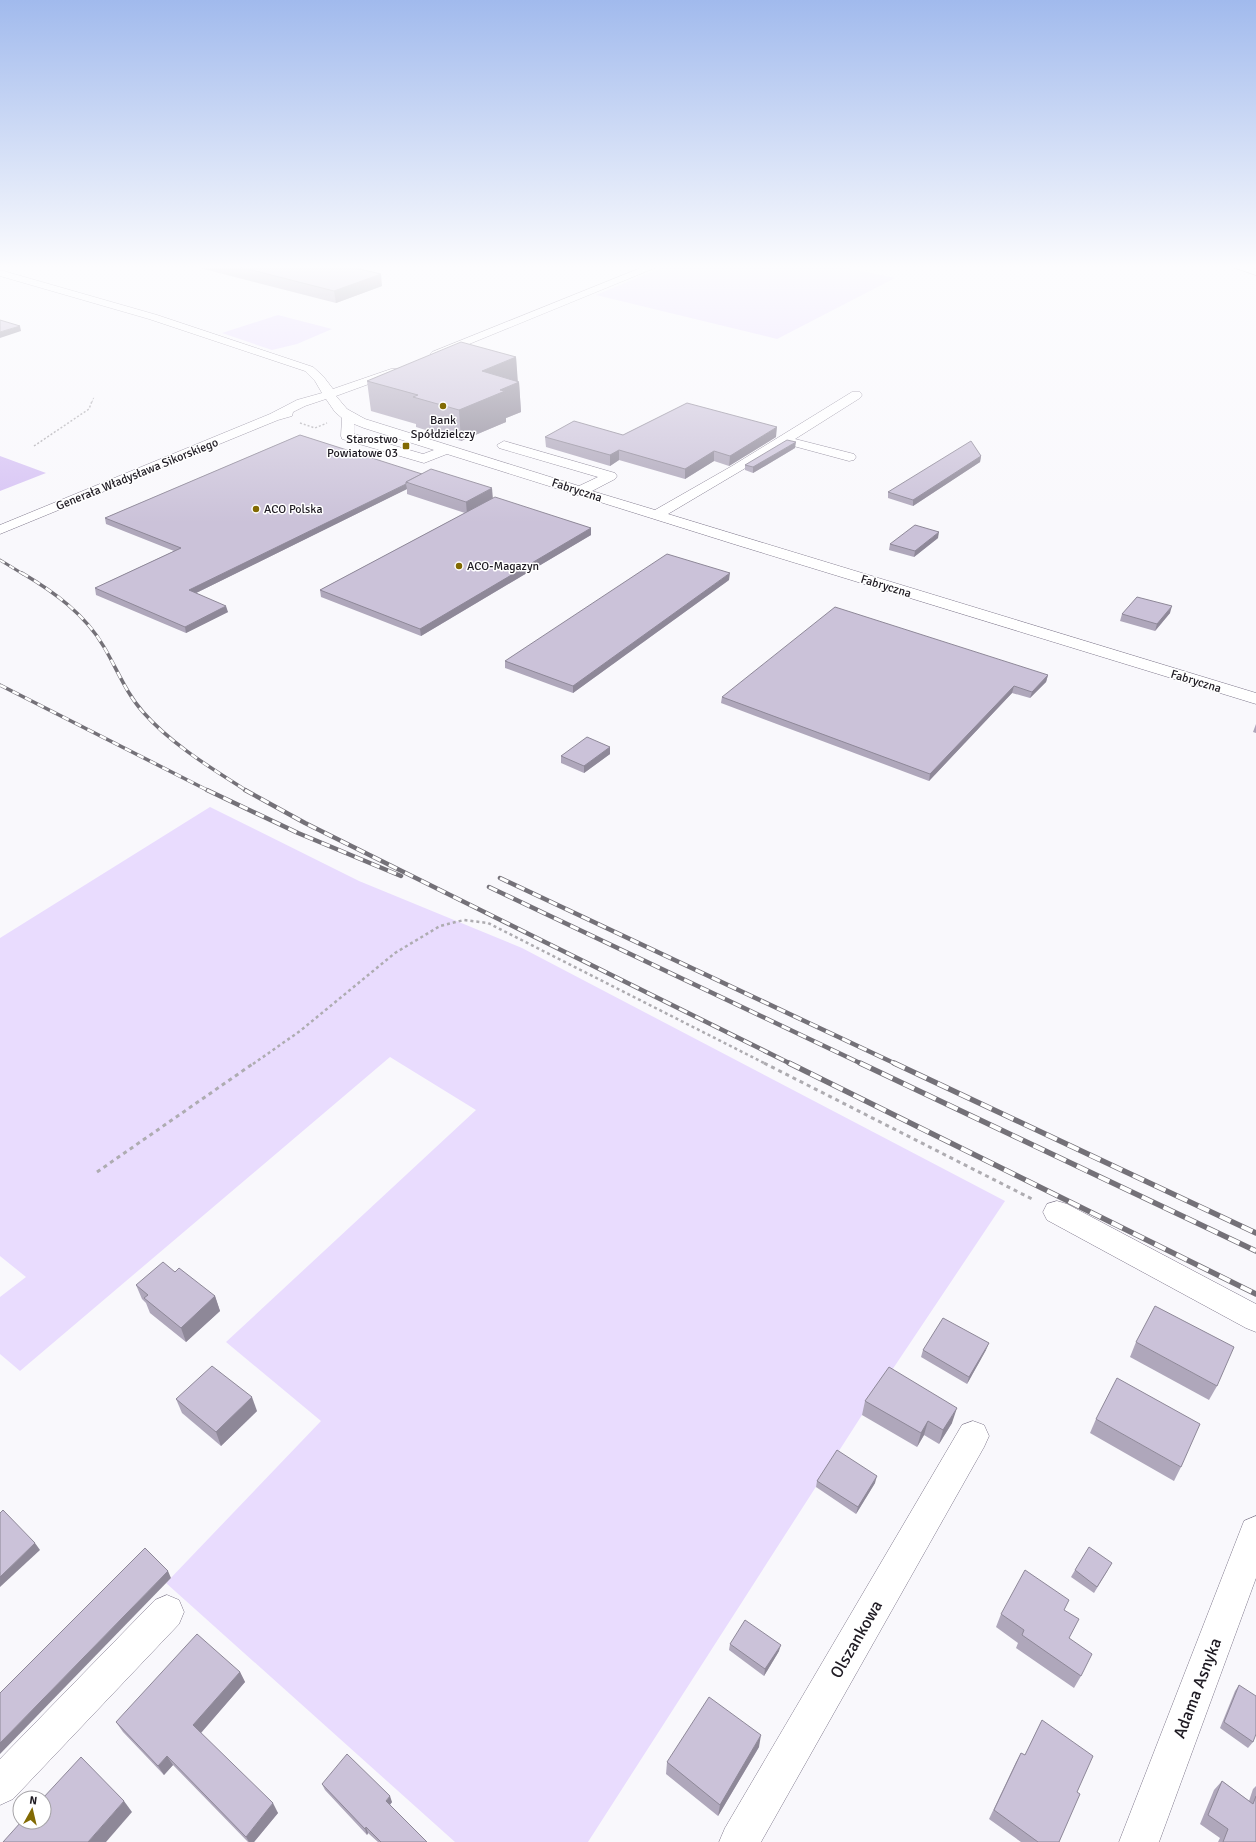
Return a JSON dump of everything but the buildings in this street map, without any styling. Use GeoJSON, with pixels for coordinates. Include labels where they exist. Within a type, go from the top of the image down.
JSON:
{"type":"FeatureCollection","features":[{"type":"Feature","properties":{"kind":"street"},"geometry":{"type":"LineString","coordinates":[[257,351],[309,369],[319,377],[343,413],[347,436],[424,459],[446,449]]}},
{"type":"Feature","properties":{"kind":"street"},"geometry":{"type":"LineString","coordinates":[[429,358],[446,351]]}},
{"type":"Feature","properties":{"kind":"street","name":"Generała Władysława Sikorskiego"},"geometry":{"type":"LineString","coordinates":[[0,530],[274,417],[306,406],[330,393],[360,385],[408,366]]}},
{"type":"Feature","properties":{"kind":"street"},"geometry":{"type":"LineString","coordinates":[[656,515],[784,440],[856,395]]}},
{"type":"Feature","properties":{"kind":"street","name":"Generała Władysława Sikorskiego"},"geometry":{"type":"LineString","coordinates":[[306,406],[343,413]]}},
{"type":"Feature","properties":{"kind":"street","name":"Fabryczna"},"geometry":{"type":"LineString","coordinates":[[343,413],[369,425],[1256,700]]}},
{"type":"Feature","properties":{"kind":"street"},"geometry":{"type":"LineString","coordinates":[[784,440],[849,457]]}},
{"type":"Feature","properties":{"kind":"street"},"geometry":{"type":"LineString","coordinates":[[504,444],[610,476],[581,491]]}},
{"type":"Feature","properties":{"kind":"street"},"geometry":{"type":"LineString","coordinates":[[1057,1212],[1256,1319]]}},
{"type":"Feature","properties":{"kind":"street","name":"Olszankowa"},"geometry":{"type":"LineString","coordinates":[[739,1842],[973,1436]]}},
{"type":"Feature","properties":{"kind":"street","name":"Adama Asnyka"},"geometry":{"type":"LineString","coordinates":[[1139,1842],[1256,1533]]}},
{"type":"Feature","properties":{"kind":"street"},"geometry":{"type":"LineString","coordinates":[[0,1786],[167,1612]]}},
{"type":"Feature","properties":{"kind":"path"},"geometry":{"type":"LineString","coordinates":[[34,446],[89,409],[94,397]]}},
{"type":"Feature","properties":{"kind":"path"},"geometry":{"type":"LineString","coordinates":[[97,1172],[300,1031],[395,952],[440,926],[464,920],[488,923],[1057,1212]]}},
{"type":"Feature","properties":{"kind":"shaded area"},"geometry":{"type":"Polygon","coordinates":[[[0,456],[46,473],[0,491],[0,456]]]}},
{"type":"Feature","properties":{"kind":"shaded area"},"geometry":{"type":"Polygon","coordinates":[[[210,807],[359,881],[522,948],[1005,1201],[862,1415],[588,1842],[455,1842],[166,1583],[321,1421],[226,1342],[476,1110],[390,1057],[20,1371],[0,1354],[0,1297],[26,1277],[0,1256],[0,938],[210,807]]]}},
{"type":"Feature","properties":{"kind":"railway"},"geometry":{"type":"LineString","coordinates":[[0,560],[23,574]]}},
{"type":"Feature","properties":{"kind":"railway"},"geometry":{"type":"LineString","coordinates":[[22,573],[57,596],[88,624],[104,647],[137,705],[154,724],[192,755],[247,791]]}},
{"type":"Feature","properties":{"kind":"railway"},"geometry":{"type":"LineString","coordinates":[[0,685],[207,790]]}},
{"type":"Feature","properties":{"kind":"railway"},"geometry":{"type":"LineString","coordinates":[[207,790],[298,833],[401,876]]}},
{"type":"Feature","properties":{"kind":"railway"},"geometry":{"type":"LineString","coordinates":[[245,790],[305,823],[791,1064]]}},
{"type":"Feature","properties":{"kind":"railway"},"geometry":{"type":"LineString","coordinates":[[500,878],[896,1064]]}},
{"type":"Feature","properties":{"kind":"railway"},"geometry":{"type":"LineString","coordinates":[[489,887],[862,1064]]}},
{"type":"Feature","properties":{"kind":"railway"},"geometry":{"type":"LineString","coordinates":[[789,1063],[1256,1294]]}},
{"type":"Feature","properties":{"kind":"railway"},"geometry":{"type":"LineString","coordinates":[[860,1063],[1256,1251]]}},
{"type":"Feature","properties":{"kind":"railway"},"geometry":{"type":"LineString","coordinates":[[894,1063],[1256,1233]]}},
{"type":"Feature","properties":{"kind":"place","name":"Bank Spółdzielczy"},"geometry":{"type":"Point","coordinates":[443,406]}},
{"type":"Feature","properties":{"kind":"place","name":"Starostwo Powiatowe 03"},"geometry":{"type":"Point","coordinates":[406,446]}},
{"type":"Feature","properties":{"kind":"place","name":"ACO Polska"},"geometry":{"type":"Point","coordinates":[256,509]}},
{"type":"Feature","properties":{"kind":"place","name":"ACO-Magazyn"},"geometry":{"type":"Point","coordinates":[459,566]}}]}
